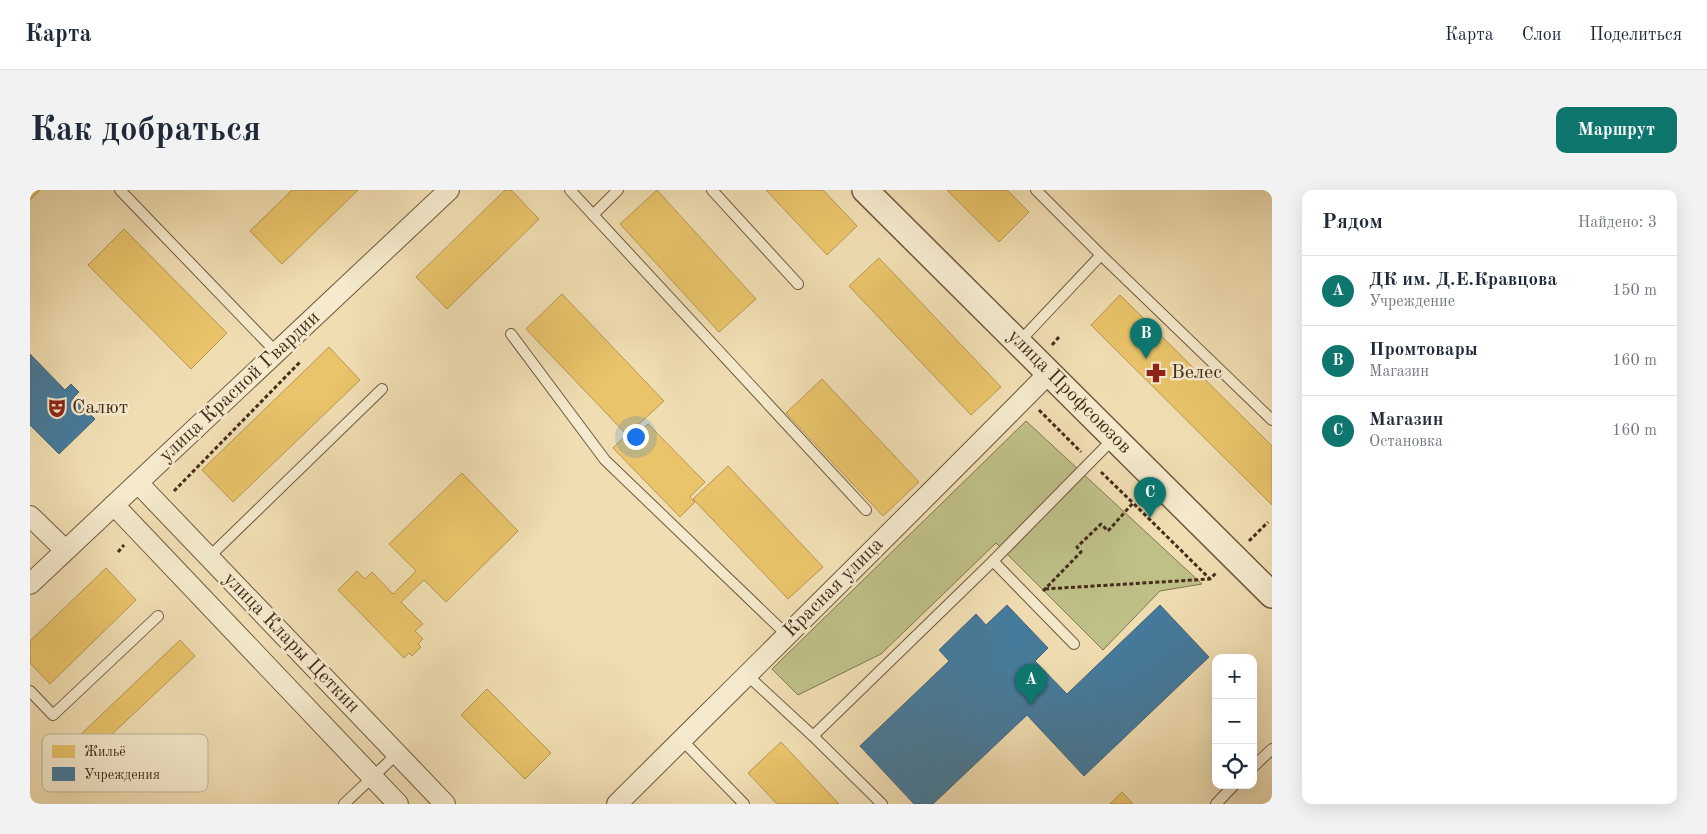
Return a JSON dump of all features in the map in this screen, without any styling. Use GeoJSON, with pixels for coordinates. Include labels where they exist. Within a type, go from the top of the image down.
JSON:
{"type":"FeatureCollection","features":[{"type":"Feature","properties":{"kind":"street","name":"улица Красной Гвардии"},"geometry":{"type":"LineString","coordinates":[[30,584],[449,190]]}},
{"type":"Feature","properties":{"kind":"street","name":"улица Профсоюзов"},"geometry":{"type":"LineString","coordinates":[[865,190],[1272,595]]}},
{"type":"Feature","properties":{"kind":"street","name":"Красная улица"},"geometry":{"type":"LineString","coordinates":[[617,804],[1050,372]]}},
{"type":"Feature","properties":{"kind":"street","name":"улица Клары Цеткин"},"geometry":{"type":"LineString","coordinates":[[138,483],[445,804]]}},
{"type":"Feature","properties":{"kind":"street"},"geometry":{"type":"LineString","coordinates":[[114,505],[398,804]]}},
{"type":"Feature","properties":{"kind":"street"},"geometry":{"type":"LineString","coordinates":[[30,516],[65,550]]}},
{"type":"Feature","properties":{"kind":"lane"},"geometry":{"type":"LineString","coordinates":[[120,190],[277,353]]}},
{"type":"Feature","properties":{"kind":"lane"},"geometry":{"type":"LineString","coordinates":[[570,190],[866,510]]}},
{"type":"Feature","properties":{"kind":"lane"},"geometry":{"type":"LineString","coordinates":[[593,215],[618,190]]}},
{"type":"Feature","properties":{"kind":"lane"},"geometry":{"type":"LineString","coordinates":[[712,190],[798,284]]}},
{"type":"Feature","properties":{"kind":"lane"},"geometry":{"type":"LineString","coordinates":[[1036,190],[1272,420]]}},
{"type":"Feature","properties":{"kind":"lane"},"geometry":{"type":"LineString","coordinates":[[1018,342],[1101,255]]}},
{"type":"Feature","properties":{"kind":"lane"},"geometry":{"type":"LineString","coordinates":[[512,334],[605,460],[787,634]]}},
{"type":"Feature","properties":{"kind":"lane"},"geometry":{"type":"LineString","coordinates":[[209,557],[382,389]]}},
{"type":"Feature","properties":{"kind":"lane"},"geometry":{"type":"LineString","coordinates":[[813,736],[993,561],[1115,437]]}},
{"type":"Feature","properties":{"kind":"lane"},"geometry":{"type":"LineString","coordinates":[[993,561],[1074,644]]}},
{"type":"Feature","properties":{"kind":"lane"},"geometry":{"type":"LineString","coordinates":[[30,691],[53,715],[158,616]]}},
{"type":"Feature","properties":{"kind":"lane"},"geometry":{"type":"LineString","coordinates":[[746,674],[882,804]]}},
{"type":"Feature","properties":{"kind":"lane"},"geometry":{"type":"LineString","coordinates":[[682,740],[744,804]]}},
{"type":"Feature","properties":{"kind":"lane"},"geometry":{"type":"LineString","coordinates":[[1257,762],[1272,749]]}},
{"type":"Feature","properties":{"kind":"lane"},"geometry":{"type":"LineString","coordinates":[[344,804],[397,754]]}},
{"type":"Feature","properties":{"kind":"lane"},"geometry":{"type":"LineString","coordinates":[[1216,804],[1230,789]]}},
{"type":"Feature","properties":{"kind":"path"},"geometry":{"type":"LineString","coordinates":[[160,506],[303,359]]}},
{"type":"Feature","properties":{"kind":"path"},"geometry":{"type":"LineString","coordinates":[[1026,396],[1210,579]]}},
{"type":"Feature","properties":{"kind":"path"},"geometry":{"type":"LineString","coordinates":[[1033,601],[1082,552],[1077,547],[1101,524],[1108,531],[1133,503]]}},
{"type":"Feature","properties":{"kind":"path"},"geometry":{"type":"LineString","coordinates":[[1045,589],[1210,579],[1268,522]]}},
{"type":"Feature","properties":{"kind":"path"},"geometry":{"type":"LineString","coordinates":[[118,552],[139,531]]}},
{"type":"Feature","properties":{"kind":"green space"},"geometry":{"type":"Polygon","coordinates":[[[1026,421],[1202,584],[1160,591],[1103,650],[996,543],[881,654],[798,695],[772,669],[1026,421]]]}},
{"type":"Feature","properties":{"kind":"building: Жильё"},"geometry":{"type":"Polygon","coordinates":[[[30,190],[40,190],[30,200],[30,190]]]}},
{"type":"Feature","properties":{"kind":"building: Жильё"},"geometry":{"type":"Polygon","coordinates":[[[292,190],[358,190],[282,264],[250,231],[292,190]]]}},
{"type":"Feature","properties":{"kind":"building: Жильё"},"geometry":{"type":"Polygon","coordinates":[[[505,190],[511,190],[539,219],[447,309],[416,277],[505,190]]]}},
{"type":"Feature","properties":{"kind":"building: Жильё"},"geometry":{"type":"Polygon","coordinates":[[[657,190],[756,299],[719,332],[620,224],[657,190]]]}},
{"type":"Feature","properties":{"kind":"building: Жильё"},"geometry":{"type":"Polygon","coordinates":[[[766,190],[823,190],[857,226],[827,255],[766,190]]]}},
{"type":"Feature","properties":{"kind":"building: Жильё"},"geometry":{"type":"Polygon","coordinates":[[[947,190],[1007,190],[1029,212],[999,242],[947,190]]]}},
{"type":"Feature","properties":{"kind":"building: Жильё"},"geometry":{"type":"Polygon","coordinates":[[[124,229],[227,333],[191,369],[88,265],[124,229]]]}},
{"type":"Feature","properties":{"kind":"building: Жильё"},"geometry":{"type":"Polygon","coordinates":[[[879,258],[1001,387],[971,415],[849,286],[879,258]]]}},
{"type":"Feature","properties":{"kind":"building: Жильё"},"geometry":{"type":"Polygon","coordinates":[[[562,294],[664,401],[627,435],[526,329],[562,294]]]}},
{"type":"Feature","properties":{"kind":"building: Жильё"},"geometry":{"type":"Polygon","coordinates":[[[1120,295],[1272,446],[1272,505],[1091,325],[1120,295]]]}},
{"type":"Feature","properties":{"kind":"building: Жильё"},"geometry":{"type":"Polygon","coordinates":[[[329,347],[360,380],[233,502],[202,470],[329,347]]]}},
{"type":"Feature","properties":{"kind":"building: Жильё"},"geometry":{"type":"Polygon","coordinates":[[[822,379],[919,482],[883,516],[786,413],[822,379]]]}},
{"type":"Feature","properties":{"kind":"building: Жильё"},"geometry":{"type":"Polygon","coordinates":[[[648,424],[705,482],[690,497],[695,502],[680,517],[613,448],[626,435],[632,440],[648,424]]]}},
{"type":"Feature","properties":{"kind":"building: Жильё"},"geometry":{"type":"Polygon","coordinates":[[[728,466],[823,567],[788,599],[693,499],[728,466]]]}},
{"type":"Feature","properties":{"kind":"building: Жильё"},"geometry":{"type":"Polygon","coordinates":[[[462,473],[518,531],[446,602],[424,580],[401,602],[423,624],[415,631],[423,639],[418,644],[421,647],[412,656],[409,653],[404,658],[338,590],[357,571],[365,579],[372,572],[393,594],[416,571],[389,544],[462,473]]]}},
{"type":"Feature","properties":{"kind":"building: Жильё"},"geometry":{"type":"Polygon","coordinates":[[[106,568],[136,600],[50,684],[30,663],[30,641],[106,568]]]}},
{"type":"Feature","properties":{"kind":"building: Жильё"},"geometry":{"type":"Polygon","coordinates":[[[180,640],[195,656],[112,734],[81,734],[180,640]]]}},
{"type":"Feature","properties":{"kind":"building: Жильё"},"geometry":{"type":"Polygon","coordinates":[[[487,689],[551,753],[525,779],[461,715],[487,689]]]}},
{"type":"Feature","properties":{"kind":"building: Жильё"},"geometry":{"type":"Polygon","coordinates":[[[781,742],[839,804],[777,804],[748,773],[781,742]]]}},
{"type":"Feature","properties":{"kind":"building: Жильё"},"geometry":{"type":"Polygon","coordinates":[[[1122,792],[1133,804],[1110,804],[1122,792]]]}},
{"type":"Feature","properties":{"kind":"building: Учреждения","name":"Салют"},"geometry":{"type":"Polygon","coordinates":[[[30,354],[65,390],[71,384],[79,392],[73,398],[95,419],[59,454],[30,425],[30,354]]]}},
{"type":"Feature","properties":{"kind":"building: Учреждения"},"geometry":{"type":"Polygon","coordinates":[[[1007,605],[1048,648],[1035,661],[1067,694],[1160,605],[1209,657],[1084,776],[1027,715],[933,804],[914,804],[860,746],[949,661],[939,650],[976,614],[986,625],[1007,605]]]}},
{"type":"Feature","properties":{"kind":"place","name":"Промтовары"},"geometry":{"type":"Point","coordinates":[1146,359]}},
{"type":"Feature","properties":{"kind":"place","name":"Велес"},"geometry":{"type":"Point","coordinates":[1156,373]}},
{"type":"Feature","properties":{"kind":"place","name":"Салют"},"geometry":{"type":"Point","coordinates":[57,408]}},
{"type":"Feature","properties":{"kind":"place","name":"Магазин"},"geometry":{"type":"Point","coordinates":[1150,518]}},
{"type":"Feature","properties":{"kind":"place","name":"ДК им. Д.Е.Кравцова"},"geometry":{"type":"Point","coordinates":[1031,705]}}]}
